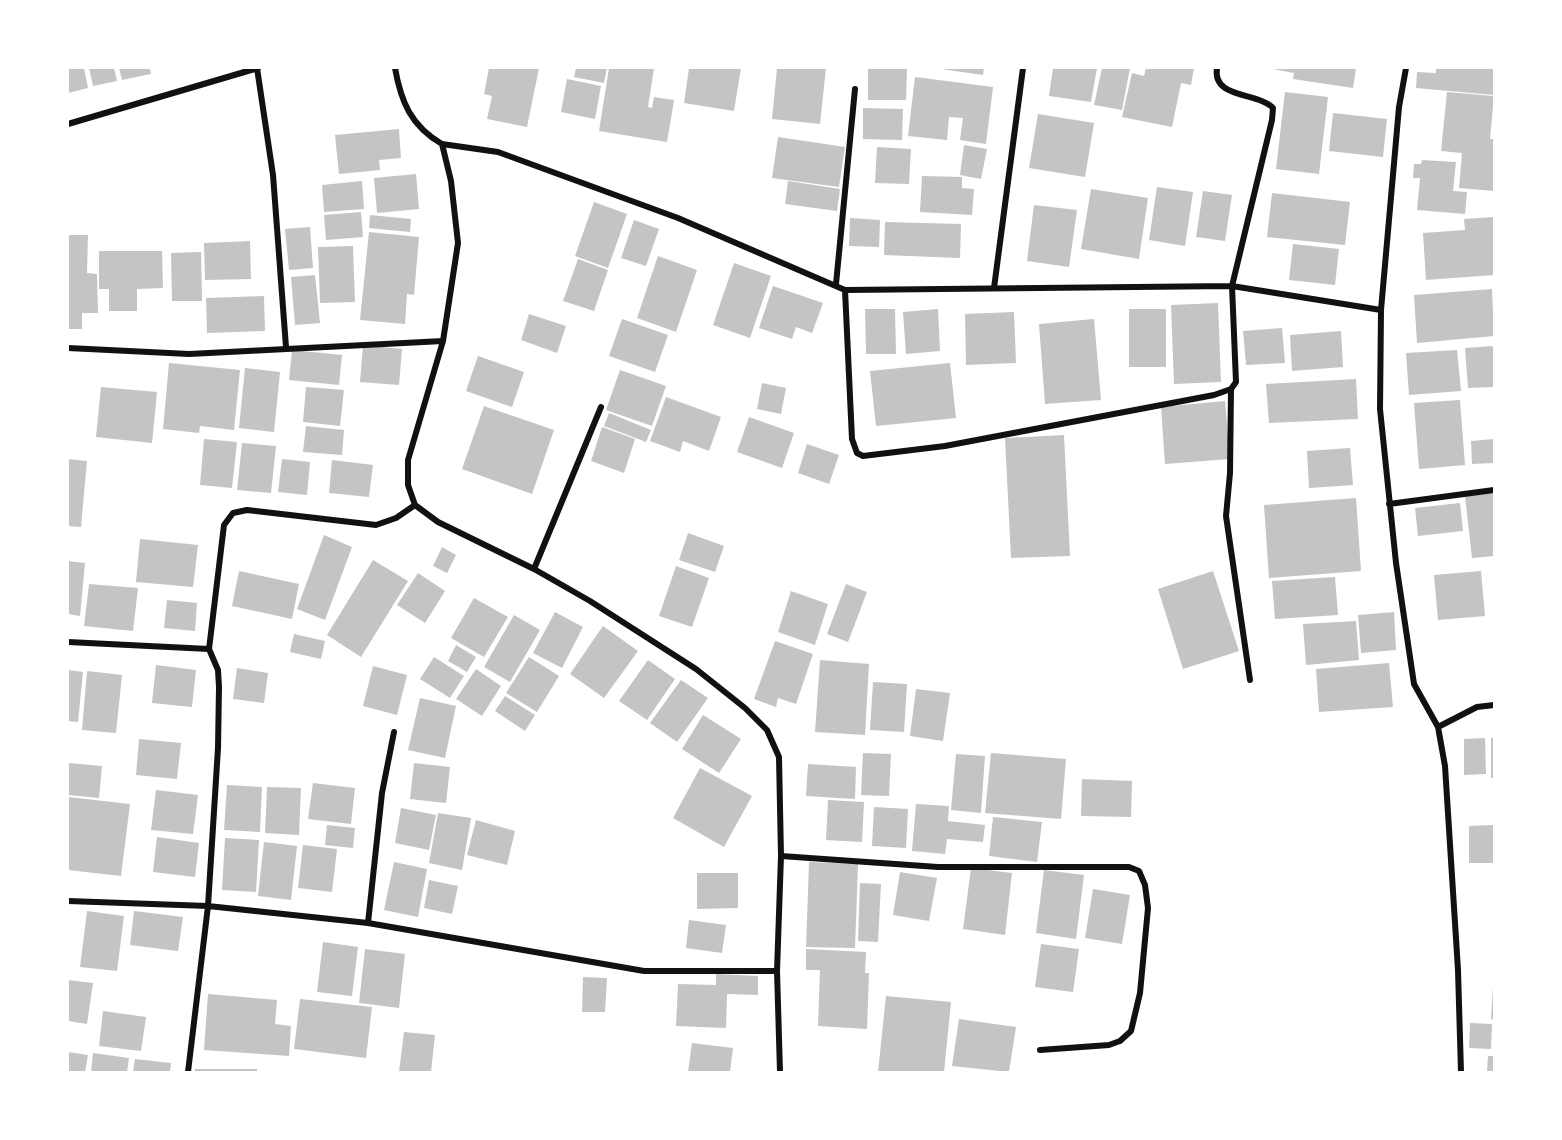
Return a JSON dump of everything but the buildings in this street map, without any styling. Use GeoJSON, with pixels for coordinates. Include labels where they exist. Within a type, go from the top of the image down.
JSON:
{"type":"FeatureCollection","features":[{"type":"Feature","properties":{"kind":"street"},"geometry":{"type":"LineString","coordinates":[[68,124],[258,68],[273,175],[286,347]]}},
{"type":"Feature","properties":{"kind":"street"},"geometry":{"type":"LineString","coordinates":[[395,68],[406,110],[423,133],[442,144],[498,152],[678,218],[846,290],[1232,286],[1381,310]]}},
{"type":"Feature","properties":{"kind":"street"},"geometry":{"type":"LineString","coordinates":[[994,288],[1023,68]]}},
{"type":"Feature","properties":{"kind":"street"},"geometry":{"type":"LineString","coordinates":[[1217,68],[1220,84],[1227,91],[1265,100],[1273,108],[1232,286],[1236,382],[1232,390],[1230,473],[1226,516],[1250,680]]}},
{"type":"Feature","properties":{"kind":"street"},"geometry":{"type":"LineString","coordinates":[[1406,68],[1399,107],[1381,310],[1380,409],[1389,504],[1414,684],[1438,727],[1445,766],[1458,970],[1461,1072]]}},
{"type":"Feature","properties":{"kind":"street"},"geometry":{"type":"LineString","coordinates":[[836,284],[855,89]]}},
{"type":"Feature","properties":{"kind":"street"},"geometry":{"type":"LineString","coordinates":[[442,144],[451,181],[458,243],[443,340],[408,460],[408,485],[415,505],[438,522],[534,569],[590,601],[696,669],[745,708],[767,730],[779,757],[781,856],[777,971],[780,1072]]}},
{"type":"Feature","properties":{"kind":"street"},"geometry":{"type":"LineString","coordinates":[[846,290],[852,439],[857,453],[863,456],[945,446],[1232,390]]}},
{"type":"Feature","properties":{"kind":"street"},"geometry":{"type":"LineString","coordinates":[[68,348],[189,354],[443,340]]}},
{"type":"Feature","properties":{"kind":"street"},"geometry":{"type":"LineString","coordinates":[[534,569],[601,407]]}},
{"type":"Feature","properties":{"kind":"street"},"geometry":{"type":"LineString","coordinates":[[1389,504],[1494,490]]}},
{"type":"Feature","properties":{"kind":"street"},"geometry":{"type":"LineString","coordinates":[[188,1072],[208,906],[219,748],[218,670],[209,649],[224,525],[233,513],[247,510],[376,525],[396,518],[415,505]]}},
{"type":"Feature","properties":{"kind":"street"},"geometry":{"type":"LineString","coordinates":[[68,642],[209,649]]}},
{"type":"Feature","properties":{"kind":"street"},"geometry":{"type":"LineString","coordinates":[[1438,727],[1477,707],[1494,705]]}},
{"type":"Feature","properties":{"kind":"street"},"geometry":{"type":"LineString","coordinates":[[368,923],[382,794],[394,732]]}},
{"type":"Feature","properties":{"kind":"street"},"geometry":{"type":"LineString","coordinates":[[781,856],[938,867],[1129,867],[1139,871],[1145,885],[1148,908],[1140,993],[1131,1031],[1120,1041],[1109,1045],[1040,1050]]}},
{"type":"Feature","properties":{"kind":"street"},"geometry":{"type":"LineString","coordinates":[[68,901],[208,906],[368,923],[644,971],[777,971]]}}]}
